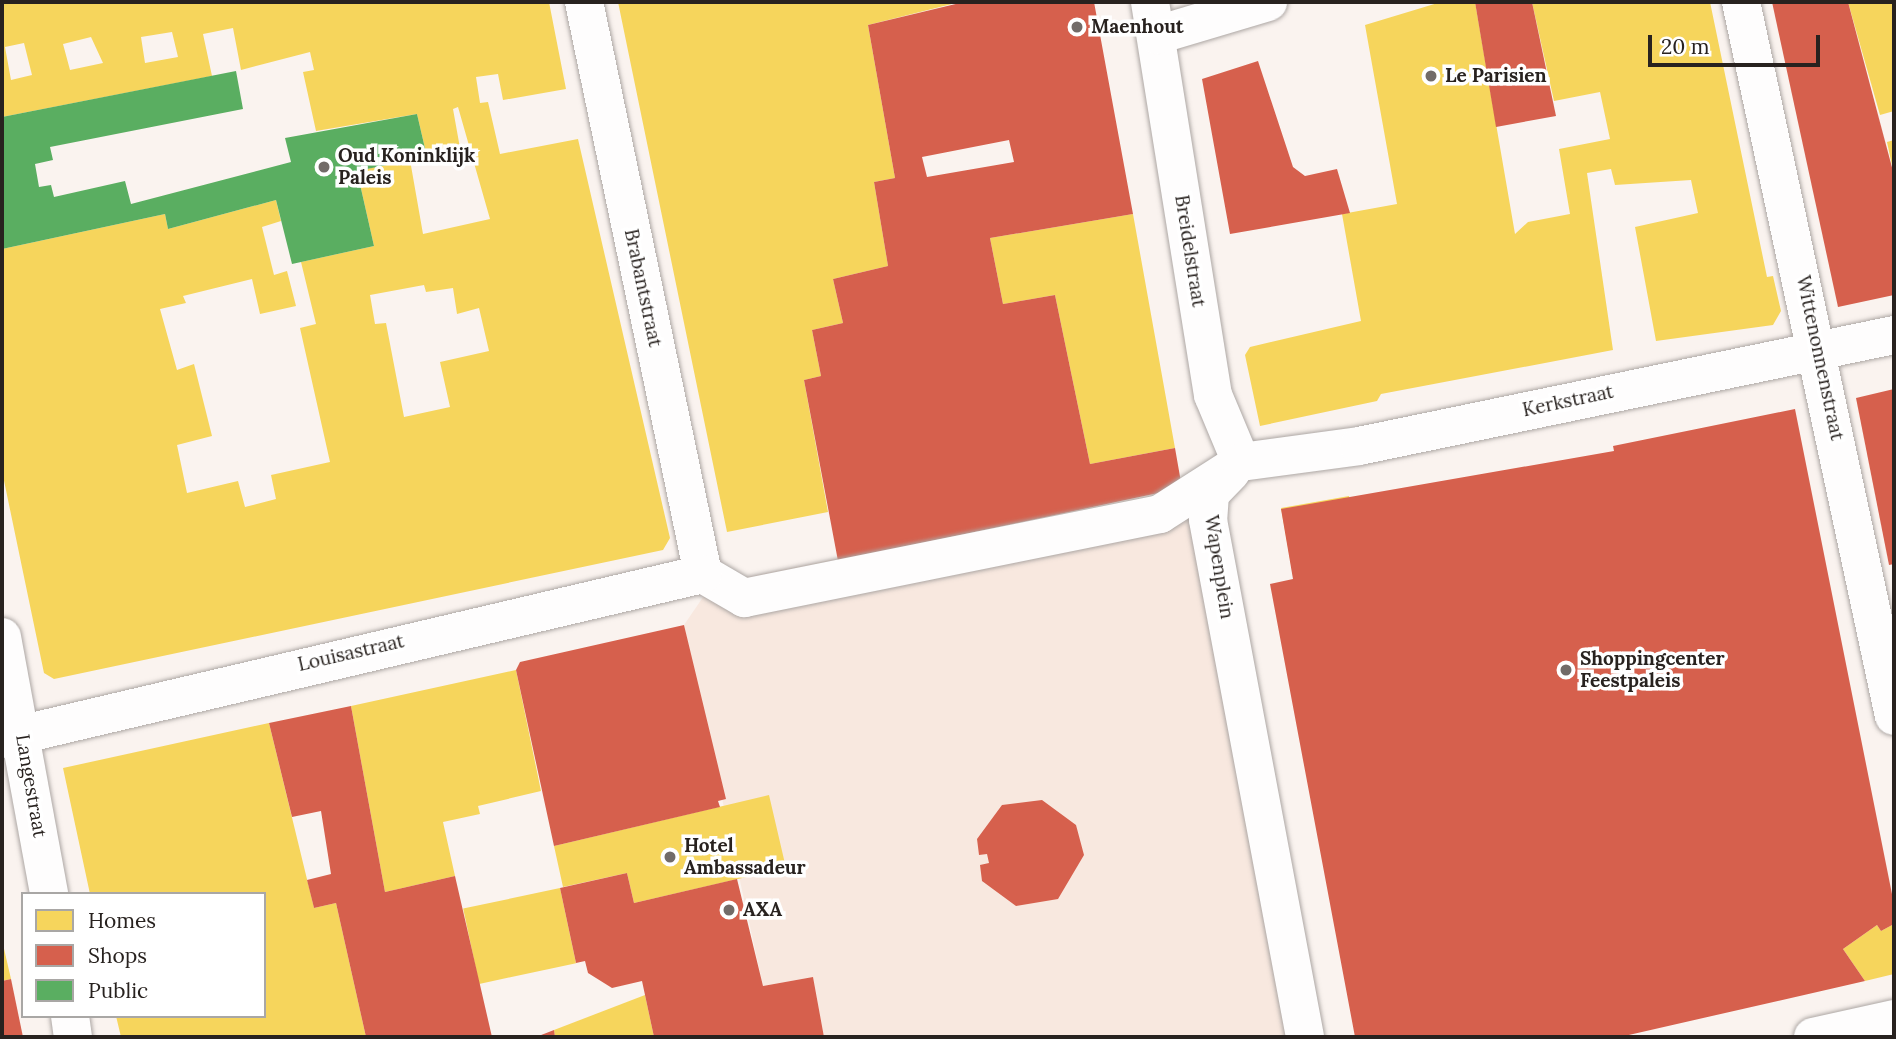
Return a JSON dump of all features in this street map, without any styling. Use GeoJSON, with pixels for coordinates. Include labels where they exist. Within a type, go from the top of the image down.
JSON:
{"type":"FeatureCollection","features":[{"type":"Feature","properties":{"kind":"street","name":"Brabantstraat"},"geometry":{"type":"LineString","coordinates":[[584,2],[703,574]]}},
{"type":"Feature","properties":{"kind":"street"},"geometry":{"type":"LineString","coordinates":[[1154,18],[1268,2]]}},
{"type":"Feature","properties":{"kind":"street","name":"Wittenonnenstraat"},"geometry":{"type":"LineString","coordinates":[[1741,2],[1819,348],[1894,716]]}},
{"type":"Feature","properties":{"kind":"street","name":"Breidelstraat"},"geometry":{"type":"LineString","coordinates":[[1154,18],[1213,395],[1241,462]]}},
{"type":"Feature","properties":{"kind":"street","name":"Kerkstraat"},"geometry":{"type":"LineString","coordinates":[[1241,462],[1359,446],[1819,348],[1894,335]]}},
{"type":"Feature","properties":{"kind":"street","name":"Wapenplein"},"geometry":{"type":"LineString","coordinates":[[703,574],[744,598],[1146,517],[1241,462]]}},
{"type":"Feature","properties":{"kind":"street","name":"Wapenplein"},"geometry":{"type":"LineString","coordinates":[[1241,462],[1210,494],[1208,520],[1305,1037]]}},
{"type":"Feature","properties":{"kind":"street","name":"Louisastraat"},"geometry":{"type":"LineString","coordinates":[[12,736],[703,574]]}},
{"type":"Feature","properties":{"kind":"street","name":"Langestraat"},"geometry":{"type":"LineString","coordinates":[[2,637],[12,736],[49,892]]}},
{"type":"Feature","properties":{"kind":"street"},"geometry":{"type":"LineString","coordinates":[[70,1018],[73,1037]]}},
{"type":"Feature","properties":{"kind":"street"},"geometry":{"type":"LineString","coordinates":[[1813,1037],[1894,1019]]}},
{"type":"Feature","properties":{"kind":"shaded area"},"geometry":{"type":"Polygon","coordinates":[[[1182,488],[1211,494],[1305,1037],[824,1037],[813,977],[763,986],[684,625],[712,584],[1182,488]]]}},
{"type":"Feature","properties":{"kind":"building: Homes"},"geometry":{"type":"Polygon","coordinates":[[[2,2],[549,2],[566,89],[503,100],[498,74],[476,77],[480,103],[488,102],[500,154],[578,139],[670,538],[663,550],[54,679],[44,673],[2,471],[2,249],[165,214],[168,229],[276,200],[281,221],[262,227],[274,275],[287,271],[296,306],[260,314],[252,279],[183,296],[186,303],[160,309],[177,370],[194,364],[212,436],[177,445],[187,493],[238,481],[245,507],[276,499],[271,475],[330,462],[300,328],[316,324],[301,262],[374,246],[357,171],[410,160],[423,234],[490,219],[458,107],[453,109],[460,148],[427,157],[417,114],[316,131],[303,72],[314,70],[310,52],[241,70],[233,28],[203,34],[212,76],[2,117],[2,2]],[[172,32],[141,37],[145,63],[178,57],[172,32]],[[91,37],[63,44],[70,70],[103,63],[91,37]],[[24,43],[5,47],[11,80],[32,75],[24,43]],[[424,285],[370,295],[375,324],[386,323],[404,417],[450,407],[440,362],[489,351],[479,308],[457,314],[453,288],[426,292],[424,285]]]}},
{"type":"Feature","properties":{"kind":"building: Homes"},"geometry":{"type":"Polygon","coordinates":[[[618,2],[960,2],[868,25],[895,178],[874,182],[888,266],[833,279],[843,323],[812,330],[821,376],[804,380],[828,512],[727,532],[618,2]]]}},
{"type":"Feature","properties":{"kind":"building: Homes"},"geometry":{"type":"Polygon","coordinates":[[[1441,2],[1475,2],[1515,234],[1528,222],[1570,214],[1559,149],[1610,139],[1600,92],[1554,101],[1532,2],[1710,2],[1767,277],[1773,276],[1781,311],[1773,325],[1656,341],[1635,227],[1698,213],[1691,180],[1615,185],[1611,169],[1587,173],[1613,350],[1381,394],[1377,401],[1260,426],[1245,355],[1250,347],[1361,321],[1342,214],[1397,204],[1365,25],[1441,2]]]}},
{"type":"Feature","properties":{"kind":"building: Homes"},"geometry":{"type":"Polygon","coordinates":[[[1848,2],[1894,2],[1894,111],[1880,115],[1848,2]]]}},
{"type":"Feature","properties":{"kind":"building: Homes"},"geometry":{"type":"Polygon","coordinates":[[[1894,140],[1894,170],[1893,170],[1887,142],[1894,140]]]}},
{"type":"Feature","properties":{"kind":"building: Homes"},"geometry":{"type":"Polygon","coordinates":[[[1133,214],[1175,448],[1090,464],[1055,295],[1003,304],[990,238],[1133,214]]]}},
{"type":"Feature","properties":{"kind":"building: Homes"},"geometry":{"type":"Polygon","coordinates":[[[1349,496],[1362,567],[1294,579],[1281,508],[1349,496]]]}},
{"type":"Feature","properties":{"kind":"building: Homes"},"geometry":{"type":"Polygon","coordinates":[[[516,670],[541,791],[478,806],[480,814],[443,822],[455,876],[385,892],[351,706],[516,670]]]}},
{"type":"Feature","properties":{"kind":"building: Homes"},"geometry":{"type":"Polygon","coordinates":[[[269,723],[314,908],[336,903],[366,1037],[121,1037],[116,1018],[266,1018],[266,892],[90,892],[63,768],[269,723]]]}},
{"type":"Feature","properties":{"kind":"building: Homes","name":"Hotel Ambassadeur"},"geometry":{"type":"Polygon","coordinates":[[[769,795],[786,868],[634,903],[627,873],[563,887],[554,846],[769,795]]]}},
{"type":"Feature","properties":{"kind":"building: Homes"},"geometry":{"type":"Polygon","coordinates":[[[560,888],[576,963],[479,984],[463,909],[560,888]]]}},
{"type":"Feature","properties":{"kind":"building: Homes"},"geometry":{"type":"Polygon","coordinates":[[[1894,924],[1894,974],[1865,981],[1843,949],[1877,925],[1881,931],[1894,924]]]}},
{"type":"Feature","properties":{"kind":"building: Homes"},"geometry":{"type":"Polygon","coordinates":[[[2,940],[11,979],[2,981],[2,940]]]}},
{"type":"Feature","properties":{"kind":"building: Homes"},"geometry":{"type":"Polygon","coordinates":[[[645,995],[654,1037],[555,1037],[554,1030],[645,995]]]}},
{"type":"Feature","properties":{"kind":"building: Shops"},"geometry":{"type":"Polygon","coordinates":[[[964,2],[1094,2],[1133,214],[990,238],[1003,304],[1055,295],[1090,464],[1175,448],[1182,488],[838,561],[804,380],[821,376],[812,330],[843,323],[833,279],[888,266],[874,182],[895,178],[868,25],[964,2]],[[1009,140],[922,157],[927,177],[1014,162],[1009,140]]]}},
{"type":"Feature","properties":{"kind":"building: Shops"},"geometry":{"type":"Polygon","coordinates":[[[1475,2],[1532,2],[1556,116],[1496,127],[1475,2]]]}},
{"type":"Feature","properties":{"kind":"building: Shops"},"geometry":{"type":"Polygon","coordinates":[[[1772,2],[1848,2],[1894,175],[1894,295],[1838,307],[1772,2]]]}},
{"type":"Feature","properties":{"kind":"building: Shops"},"geometry":{"type":"Polygon","coordinates":[[[1258,61],[1293,167],[1305,176],[1337,169],[1350,213],[1230,234],[1202,79],[1258,61]]]}},
{"type":"Feature","properties":{"kind":"building: Shops"},"geometry":{"type":"Polygon","coordinates":[[[1894,389],[1894,564],[1889,565],[1856,398],[1894,389]]]}},
{"type":"Feature","properties":{"kind":"building: Shops","name":"Shoppingcenter Feestpaleis"},"geometry":{"type":"Polygon","coordinates":[[[1795,409],[1894,904],[1894,924],[1881,931],[1877,925],[1843,949],[1865,981],[1620,1037],[1355,1037],[1270,584],[1293,579],[1281,509],[1614,451],[1613,446],[1795,409]]]}},
{"type":"Feature","properties":{"kind":"building: Shops"},"geometry":{"type":"Polygon","coordinates":[[[684,625],[726,799],[718,801],[720,807],[554,846],[516,670],[520,662],[684,625]]]}},
{"type":"Feature","properties":{"kind":"building: Shops"},"geometry":{"type":"Polygon","coordinates":[[[351,706],[385,892],[455,876],[492,1037],[366,1037],[336,903],[314,908],[307,880],[331,874],[321,811],[292,817],[269,723],[351,706]]]}},
{"type":"Feature","properties":{"kind":"building: Shops"},"geometry":{"type":"Polygon","coordinates":[[[1042,800],[1076,825],[1084,855],[1058,899],[1016,906],[982,881],[980,865],[989,863],[987,854],[979,855],[977,839],[1002,805],[1042,800]]]}},
{"type":"Feature","properties":{"kind":"building: Shops"},"geometry":{"type":"Polygon","coordinates":[[[627,873],[634,903],[737,879],[763,986],[813,977],[824,1037],[654,1037],[642,981],[612,988],[588,973],[585,961],[576,963],[560,888],[627,873]]]}},
{"type":"Feature","properties":{"kind":"building: Shops"},"geometry":{"type":"Polygon","coordinates":[[[11,979],[23,1037],[2,1037],[2,981],[11,979]]]}},
{"type":"Feature","properties":{"kind":"building: Shops"},"geometry":{"type":"Polygon","coordinates":[[[554,1030],[555,1037],[536,1037],[554,1030]]]}},
{"type":"Feature","properties":{"kind":"building: Public","name":"Oud Koninklijk Paleis"},"geometry":{"type":"Polygon","coordinates":[[[236,71],[243,109],[50,147],[53,160],[35,164],[39,187],[51,185],[54,197],[125,181],[131,204],[291,162],[285,138],[417,114],[427,157],[357,171],[374,246],[292,264],[276,200],[168,229],[165,214],[2,249],[2,117],[236,71]]]}},
{"type":"Feature","properties":{"kind":"place","name":"Maenhout"},"geometry":{"type":"Point","coordinates":[1077,27]}},
{"type":"Feature","properties":{"kind":"place","name":"Le Parisien"},"geometry":{"type":"Point","coordinates":[1431,76]}},
{"type":"Feature","properties":{"kind":"place","name":"Oud Koninklijk Paleis"},"geometry":{"type":"Point","coordinates":[324,167]}},
{"type":"Feature","properties":{"kind":"place","name":"Shoppingcenter Feestpaleis"},"geometry":{"type":"Point","coordinates":[1566,670]}},
{"type":"Feature","properties":{"kind":"place","name":"Hotel Ambassadeur"},"geometry":{"type":"Point","coordinates":[670,857]}},
{"type":"Feature","properties":{"kind":"place","name":"AXA"},"geometry":{"type":"Point","coordinates":[729,910]}}]}
